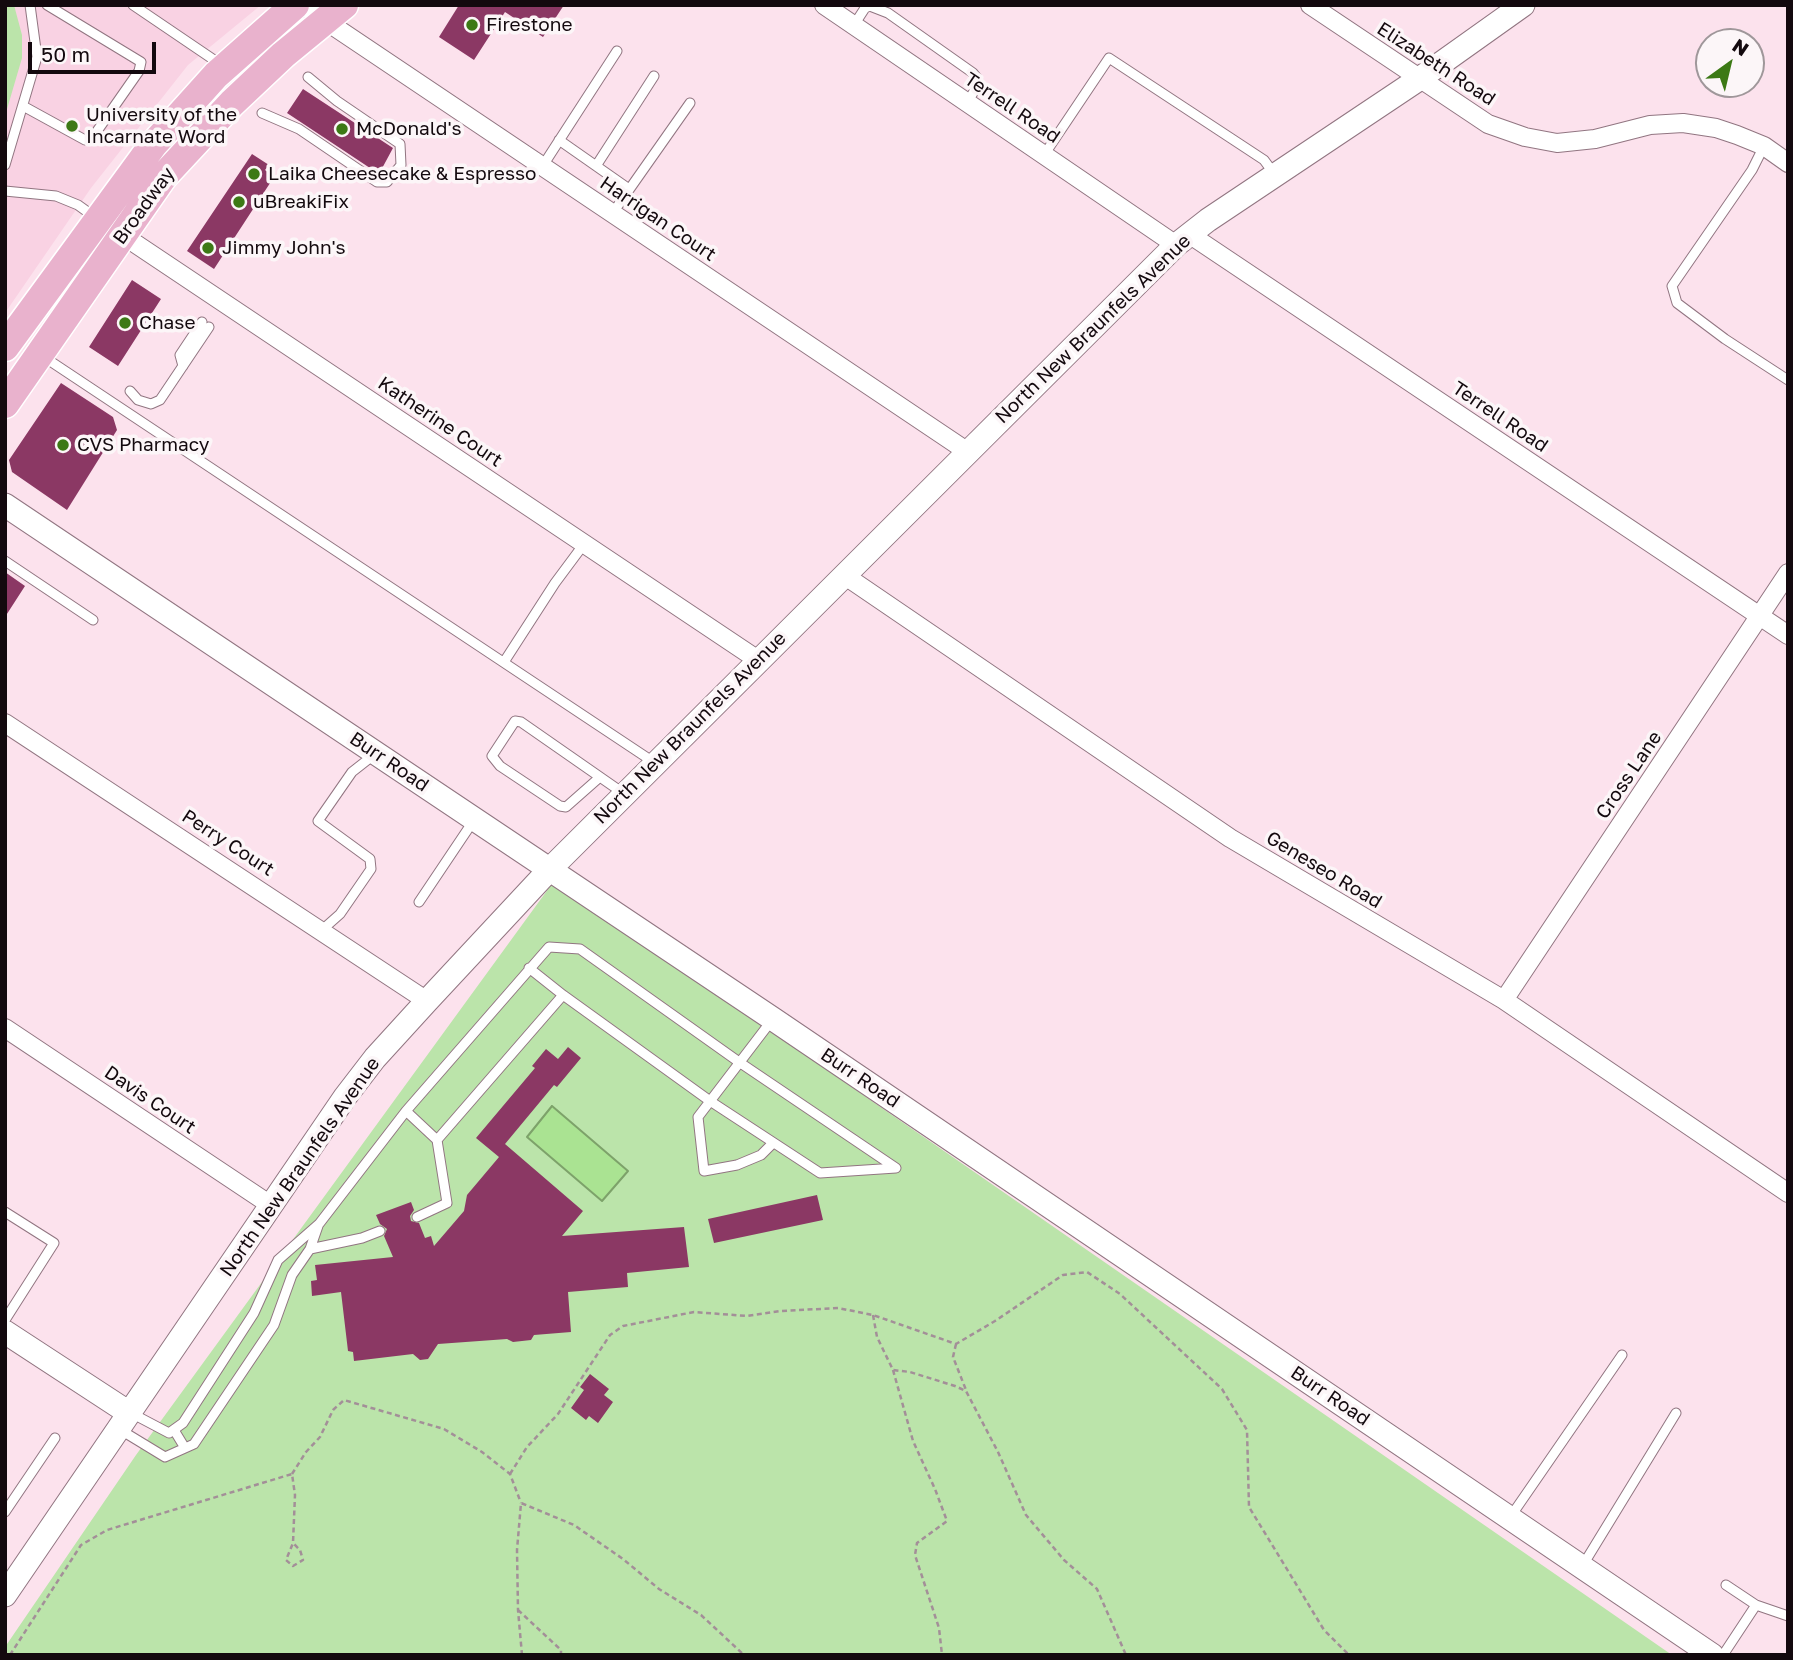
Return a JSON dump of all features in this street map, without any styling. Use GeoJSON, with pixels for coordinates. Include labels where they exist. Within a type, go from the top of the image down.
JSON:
{"type":"FeatureCollection","features":[{"type":"Feature","properties":{"kind":"main road","name":"Broadway"},"geometry":{"type":"LineString","coordinates":[[5,347],[153,145],[225,67],[303,11]]}},
{"type":"Feature","properties":{"kind":"main road","name":"Broadway"},"geometry":{"type":"LineString","coordinates":[[5,404],[163,177],[198,138],[283,55],[303,11]]}},
{"type":"Feature","properties":{"kind":"street","name":"Terrell Road"},"geometry":{"type":"LineString","coordinates":[[824,5],[1044,155],[1182,239],[1788,635]]}},
{"type":"Feature","properties":{"kind":"street","name":"Elizabeth Road"},"geometry":{"type":"LineString","coordinates":[[1310,5],[1488,124],[1525,137],[1557,143],[1595,139],[1650,125],[1683,123],[1716,128],[1764,146],[1788,163]]}},
{"type":"Feature","properties":{"kind":"street","name":"North New Braunfels Avenue"},"geometry":{"type":"LineString","coordinates":[[5,1595],[345,1097],[426,1000],[550,869],[1182,239],[1419,79],[1523,5]]}},
{"type":"Feature","properties":{"kind":"street","name":"Harrigan Court"},"geometry":{"type":"LineString","coordinates":[[303,11],[968,452]]}},
{"type":"Feature","properties":{"kind":"street","name":"Katherine Court"},"geometry":{"type":"LineString","coordinates":[[98,219],[758,660]]}},
{"type":"Feature","properties":{"kind":"street","name":"Burr Road"},"geometry":{"type":"LineString","coordinates":[[5,505],[773,1019],[1712,1655]]}},
{"type":"Feature","properties":{"kind":"street","name":"Cross Lane"},"geometry":{"type":"LineString","coordinates":[[1504,1000],[1788,573]]}},
{"type":"Feature","properties":{"kind":"street","name":"Geneseo Road"},"geometry":{"type":"LineString","coordinates":[[844,575],[1230,838],[1504,1000],[1788,1193]]}},
{"type":"Feature","properties":{"kind":"street","name":"Perry Court"},"geometry":{"type":"LineString","coordinates":[[5,723],[426,1000]]}},
{"type":"Feature","properties":{"kind":"street","name":"Davis Court"},"geometry":{"type":"LineString","coordinates":[[5,1028],[272,1206]]}},
{"type":"Feature","properties":{"kind":"street"},"geometry":{"type":"LineString","coordinates":[[5,1332],[124,1421]]}},
{"type":"Feature","properties":{"kind":"lane"},"geometry":{"type":"LineString","coordinates":[[5,165],[37,57],[30,5]]}},
{"type":"Feature","properties":{"kind":"lane"},"geometry":{"type":"LineString","coordinates":[[23,106],[85,140],[95,134],[139,71],[141,62],[47,5]]}},
{"type":"Feature","properties":{"kind":"lane"},"geometry":{"type":"LineString","coordinates":[[133,5],[225,67]]}},
{"type":"Feature","properties":{"kind":"lane"},"geometry":{"type":"LineString","coordinates":[[854,25],[865,8],[870,6],[888,13],[973,73],[977,78],[976,88],[967,103]]}},
{"type":"Feature","properties":{"kind":"lane"},"geometry":{"type":"LineString","coordinates":[[542,167],[617,51]]}},
{"type":"Feature","properties":{"kind":"lane"},"geometry":{"type":"LineString","coordinates":[[1044,155],[1109,58],[1264,160],[1275,175]]}},
{"type":"Feature","properties":{"kind":"lane"},"geometry":{"type":"LineString","coordinates":[[596,166],[654,76]]}},
{"type":"Feature","properties":{"kind":"lane"},"geometry":{"type":"LineString","coordinates":[[262,113],[299,129],[377,182],[387,181],[401,165],[400,144],[337,101],[308,77]]}},
{"type":"Feature","properties":{"kind":"lane"},"geometry":{"type":"LineString","coordinates":[[612,214],[690,103]]}},
{"type":"Feature","properties":{"kind":"lane"},"geometry":{"type":"LineString","coordinates":[[559,140],[629,190]]}},
{"type":"Feature","properties":{"kind":"lane"},"geometry":{"type":"LineString","coordinates":[[1764,146],[1752,170],[1672,286],[1677,303],[1725,339],[1788,380]]}},
{"type":"Feature","properties":{"kind":"lane"},"geometry":{"type":"LineString","coordinates":[[5,191],[56,196],[78,205],[98,219]]}},
{"type":"Feature","properties":{"kind":"lane"},"geometry":{"type":"LineString","coordinates":[[130,391],[138,400],[151,404],[160,400],[206,324]]}},
{"type":"Feature","properties":{"kind":"lane"},"geometry":{"type":"LineString","coordinates":[[40,354],[655,763]]}},
{"type":"Feature","properties":{"kind":"lane"},"geometry":{"type":"LineString","coordinates":[[505,662],[555,583],[584,544]]}},
{"type":"Feature","properties":{"kind":"lane"},"geometry":{"type":"LineString","coordinates":[[5,561],[93,620]]}},
{"type":"Feature","properties":{"kind":"lane"},"geometry":{"type":"LineString","coordinates":[[600,776],[566,807],[560,806],[500,766],[492,756],[515,721],[521,722],[600,776],[625,794]]}},
{"type":"Feature","properties":{"kind":"lane"},"geometry":{"type":"LineString","coordinates":[[322,930],[340,914],[372,869],[370,859],[318,821],[352,772],[377,753]]}},
{"type":"Feature","properties":{"kind":"lane"},"geometry":{"type":"LineString","coordinates":[[419,902],[475,819]]}},
{"type":"Feature","properties":{"kind":"lane"},"geometry":{"type":"LineString","coordinates":[[124,1421],[169,1433],[183,1423],[254,1313],[278,1260],[318,1224],[405,1111],[530,968],[549,947],[580,950],[896,1168],[820,1173],[710,1101],[563,995],[530,968]]}},
{"type":"Feature","properties":{"kind":"lane"},"geometry":{"type":"LineString","coordinates":[[437,1140],[563,995]]}},
{"type":"Feature","properties":{"kind":"lane"},"geometry":{"type":"LineString","coordinates":[[773,1019],[698,1117],[704,1171],[737,1165],[761,1155],[773,1143]]}},
{"type":"Feature","properties":{"kind":"lane"},"geometry":{"type":"LineString","coordinates":[[405,1111],[437,1140],[447,1203],[417,1217]]}},
{"type":"Feature","properties":{"kind":"lane"},"geometry":{"type":"LineString","coordinates":[[5,1212],[54,1243],[5,1320]]}},
{"type":"Feature","properties":{"kind":"lane"},"geometry":{"type":"LineString","coordinates":[[124,1421],[165,1457],[194,1444],[274,1325],[292,1275],[310,1249],[318,1224]]}},
{"type":"Feature","properties":{"kind":"lane"},"geometry":{"type":"LineString","coordinates":[[310,1249],[362,1238],[380,1231]]}},
{"type":"Feature","properties":{"kind":"lane"},"geometry":{"type":"LineString","coordinates":[[1510,1518],[1622,1355]]}},
{"type":"Feature","properties":{"kind":"lane"},"geometry":{"type":"LineString","coordinates":[[1582,1566],[1676,1413]]}},
{"type":"Feature","properties":{"kind":"lane"},"geometry":{"type":"LineString","coordinates":[[174,1430],[185,1448]]}},
{"type":"Feature","properties":{"kind":"lane"},"geometry":{"type":"LineString","coordinates":[[5,1512],[55,1438]]}},
{"type":"Feature","properties":{"kind":"lane"},"geometry":{"type":"LineString","coordinates":[[1726,1585],[1756,1605],[1788,1616]]}},
{"type":"Feature","properties":{"kind":"lane"},"geometry":{"type":"LineString","coordinates":[[1723,1655],[1756,1605]]}},
{"type":"Feature","properties":{"kind":"path"},"geometry":{"type":"LineString","coordinates":[[1126,1655],[1097,1589],[1064,1560],[1026,1515],[998,1452],[966,1391],[953,1357],[956,1344],[1063,1275],[1087,1272],[1120,1294],[1222,1389],[1247,1430],[1249,1507],[1324,1630],[1349,1655]]}},
{"type":"Feature","properties":{"kind":"path"},"geometry":{"type":"LineString","coordinates":[[510,1474],[527,1447],[558,1414],[610,1335],[623,1326],[694,1312],[747,1316],[838,1308],[873,1315],[956,1344]]}},
{"type":"Feature","properties":{"kind":"path"},"geometry":{"type":"LineString","coordinates":[[873,1315],[877,1337],[893,1370],[913,1441],[947,1521],[917,1543],[915,1555],[939,1628],[942,1655]]}},
{"type":"Feature","properties":{"kind":"path"},"geometry":{"type":"LineString","coordinates":[[893,1370],[910,1372],[966,1391]]}},
{"type":"Feature","properties":{"kind":"path"},"geometry":{"type":"LineString","coordinates":[[293,1543],[303,1560],[292,1566],[286,1560],[293,1543],[295,1495],[292,1474],[306,1452],[320,1437],[333,1410],[344,1400],[444,1429],[482,1452],[510,1474],[521,1503],[517,1550],[522,1655]]}},
{"type":"Feature","properties":{"kind":"path"},"geometry":{"type":"LineString","coordinates":[[10,1655],[81,1545],[107,1530],[292,1474]]}},
{"type":"Feature","properties":{"kind":"path"},"geometry":{"type":"LineString","coordinates":[[521,1503],[574,1525],[623,1559],[659,1589],[701,1615],[744,1655]]}},
{"type":"Feature","properties":{"kind":"path"},"geometry":{"type":"LineString","coordinates":[[518,1610],[561,1650],[561,1655]]}},
{"type":"Feature","properties":{"kind":"shaded area","name":"University of the Incarnate Word"},"geometry":{"type":"Polygon","coordinates":[[[5,5],[261,5],[188,65],[91,188],[5,313],[5,5]]]}},
{"type":"Feature","properties":{"kind":"shaded area"},"geometry":{"type":"Polygon","coordinates":[[[5,5],[14,5],[22,35],[22,58],[5,116],[5,5]]]}},
{"type":"Feature","properties":{"kind":"shaded area"},"geometry":{"type":"Polygon","coordinates":[[[554,881],[1672,1655],[5,1655],[5,1647],[136,1455],[554,881]]]}},
{"type":"Feature","properties":{"kind":"shaded area"},"geometry":{"type":"Polygon","coordinates":[[[552,1106],[628,1171],[602,1201],[527,1137],[552,1106]]]}},
{"type":"Feature","properties":{"kind":"building","name":"Firestone"},"geometry":{"type":"Polygon","coordinates":[[[459,5],[564,5],[543,37],[505,12],[474,60],[439,37],[459,5]]]}},
{"type":"Feature","properties":{"kind":"building","name":"McDonald's"},"geometry":{"type":"Polygon","coordinates":[[[303,89],[393,148],[379,174],[287,113],[303,89]]]}},
{"type":"Feature","properties":{"kind":"building"},"geometry":{"type":"Polygon","coordinates":[[[252,154],[269,165],[265,170],[274,177],[214,269],[187,251],[252,154]]]}},
{"type":"Feature","properties":{"kind":"building","name":"Chase"},"geometry":{"type":"Polygon","coordinates":[[[132,280],[161,299],[118,366],[89,347],[132,280]]]}},
{"type":"Feature","properties":{"kind":"building","name":"CVS Pharmacy"},"geometry":{"type":"Polygon","coordinates":[[[61,383],[113,417],[117,430],[67,510],[12,472],[9,460],[61,383]]]}},
{"type":"Feature","properties":{"kind":"building"},"geometry":{"type":"Polygon","coordinates":[[[5,572],[25,586],[5,617],[5,572]]]}},
{"type":"Feature","properties":{"kind":"building"},"geometry":{"type":"Polygon","coordinates":[[[568,1047],[581,1058],[557,1087],[554,1085],[505,1144],[583,1211],[562,1236],[684,1227],[689,1267],[627,1273],[628,1287],[568,1292],[571,1332],[534,1335],[531,1340],[513,1342],[507,1339],[438,1344],[428,1359],[420,1360],[413,1354],[354,1361],[353,1352],[348,1351],[341,1292],[312,1296],[311,1281],[317,1280],[315,1265],[393,1257],[384,1236],[387,1229],[380,1224],[376,1215],[411,1202],[414,1210],[410,1216],[411,1221],[419,1223],[425,1238],[431,1236],[434,1246],[464,1211],[467,1195],[499,1157],[476,1138],[535,1068],[532,1066],[546,1049],[558,1059],[568,1047]]]}},
{"type":"Feature","properties":{"kind":"building"},"geometry":{"type":"Polygon","coordinates":[[[817,1195],[823,1220],[714,1243],[708,1219],[817,1195]]]}},
{"type":"Feature","properties":{"kind":"building"},"geometry":{"type":"Polygon","coordinates":[[[590,1374],[609,1389],[604,1395],[613,1402],[598,1423],[589,1416],[586,1420],[571,1408],[584,1390],[580,1387],[590,1374]]]}},
{"type":"Feature","properties":{"kind":"place","name":"Firestone"},"geometry":{"type":"Point","coordinates":[472,25]}},
{"type":"Feature","properties":{"kind":"place","name":"University of the Incarnate Word"},"geometry":{"type":"Point","coordinates":[72,126]}},
{"type":"Feature","properties":{"kind":"place","name":"McDonald's"},"geometry":{"type":"Point","coordinates":[342,129]}},
{"type":"Feature","properties":{"kind":"place","name":"Laika Cheesecake & Espresso"},"geometry":{"type":"Point","coordinates":[254,174]}},
{"type":"Feature","properties":{"kind":"place","name":"uBreakiFix"},"geometry":{"type":"Point","coordinates":[239,202]}},
{"type":"Feature","properties":{"kind":"place","name":"Jimmy John's"},"geometry":{"type":"Point","coordinates":[208,248]}},
{"type":"Feature","properties":{"kind":"place","name":"Chase"},"geometry":{"type":"Point","coordinates":[125,323]}},
{"type":"Feature","properties":{"kind":"place","name":"CVS Pharmacy"},"geometry":{"type":"Point","coordinates":[63,445]}}]}
